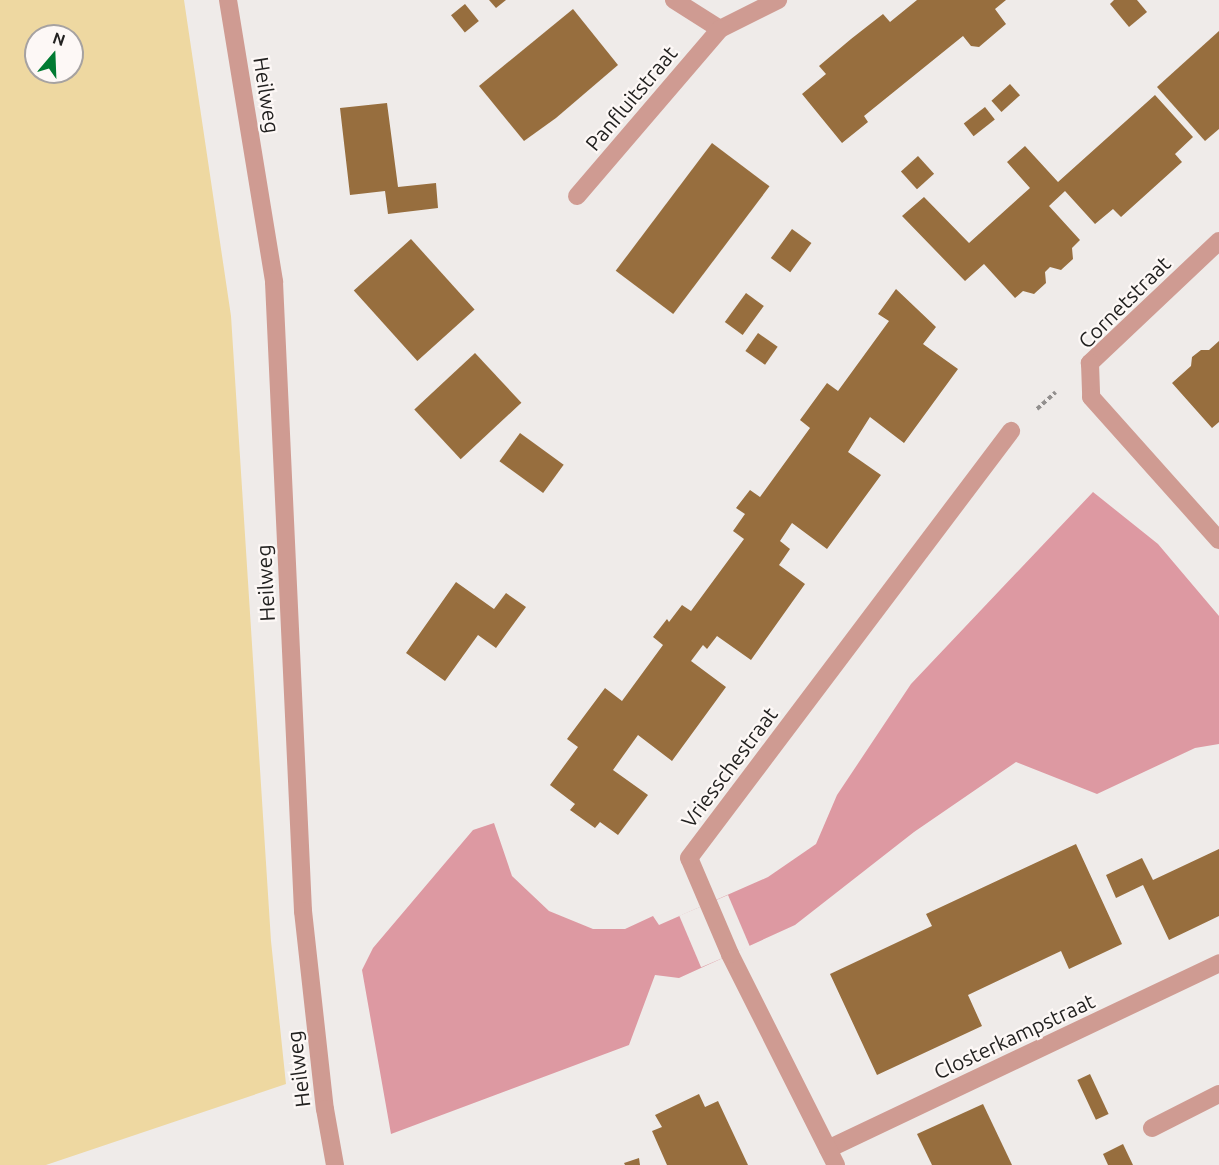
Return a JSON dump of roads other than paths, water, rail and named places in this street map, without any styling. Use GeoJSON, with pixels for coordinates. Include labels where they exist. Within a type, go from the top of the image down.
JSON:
{"type":"FeatureCollection","features":[{"type":"Feature","properties":{"kind":"street","name":"Heilweg"},"geometry":{"type":"LineString","coordinates":[[228,0],[274,282],[303,911],[325,1109],[335,1165]]}},
{"type":"Feature","properties":{"kind":"street"},"geometry":{"type":"LineString","coordinates":[[674,0],[720,29],[778,0]]}},
{"type":"Feature","properties":{"kind":"street","name":"Panfluitstraat"},"geometry":{"type":"LineString","coordinates":[[577,196],[720,29]]}},
{"type":"Feature","properties":{"kind":"street","name":"Cornetstraat"},"geometry":{"type":"LineString","coordinates":[[1219,242],[1090,363],[1091,397],[1219,540]]}},
{"type":"Feature","properties":{"kind":"street","name":"Vriesschestraat"},"geometry":{"type":"LineString","coordinates":[[832,1157],[706,904],[689,858],[1011,431]]}},
{"type":"Feature","properties":{"kind":"street","name":"Closterkampstraat"},"geometry":{"type":"LineString","coordinates":[[832,1157],[1219,963]]}},
{"type":"Feature","properties":{"kind":"street"},"geometry":{"type":"LineString","coordinates":[[1152,1128],[1219,1095]]}}]}
